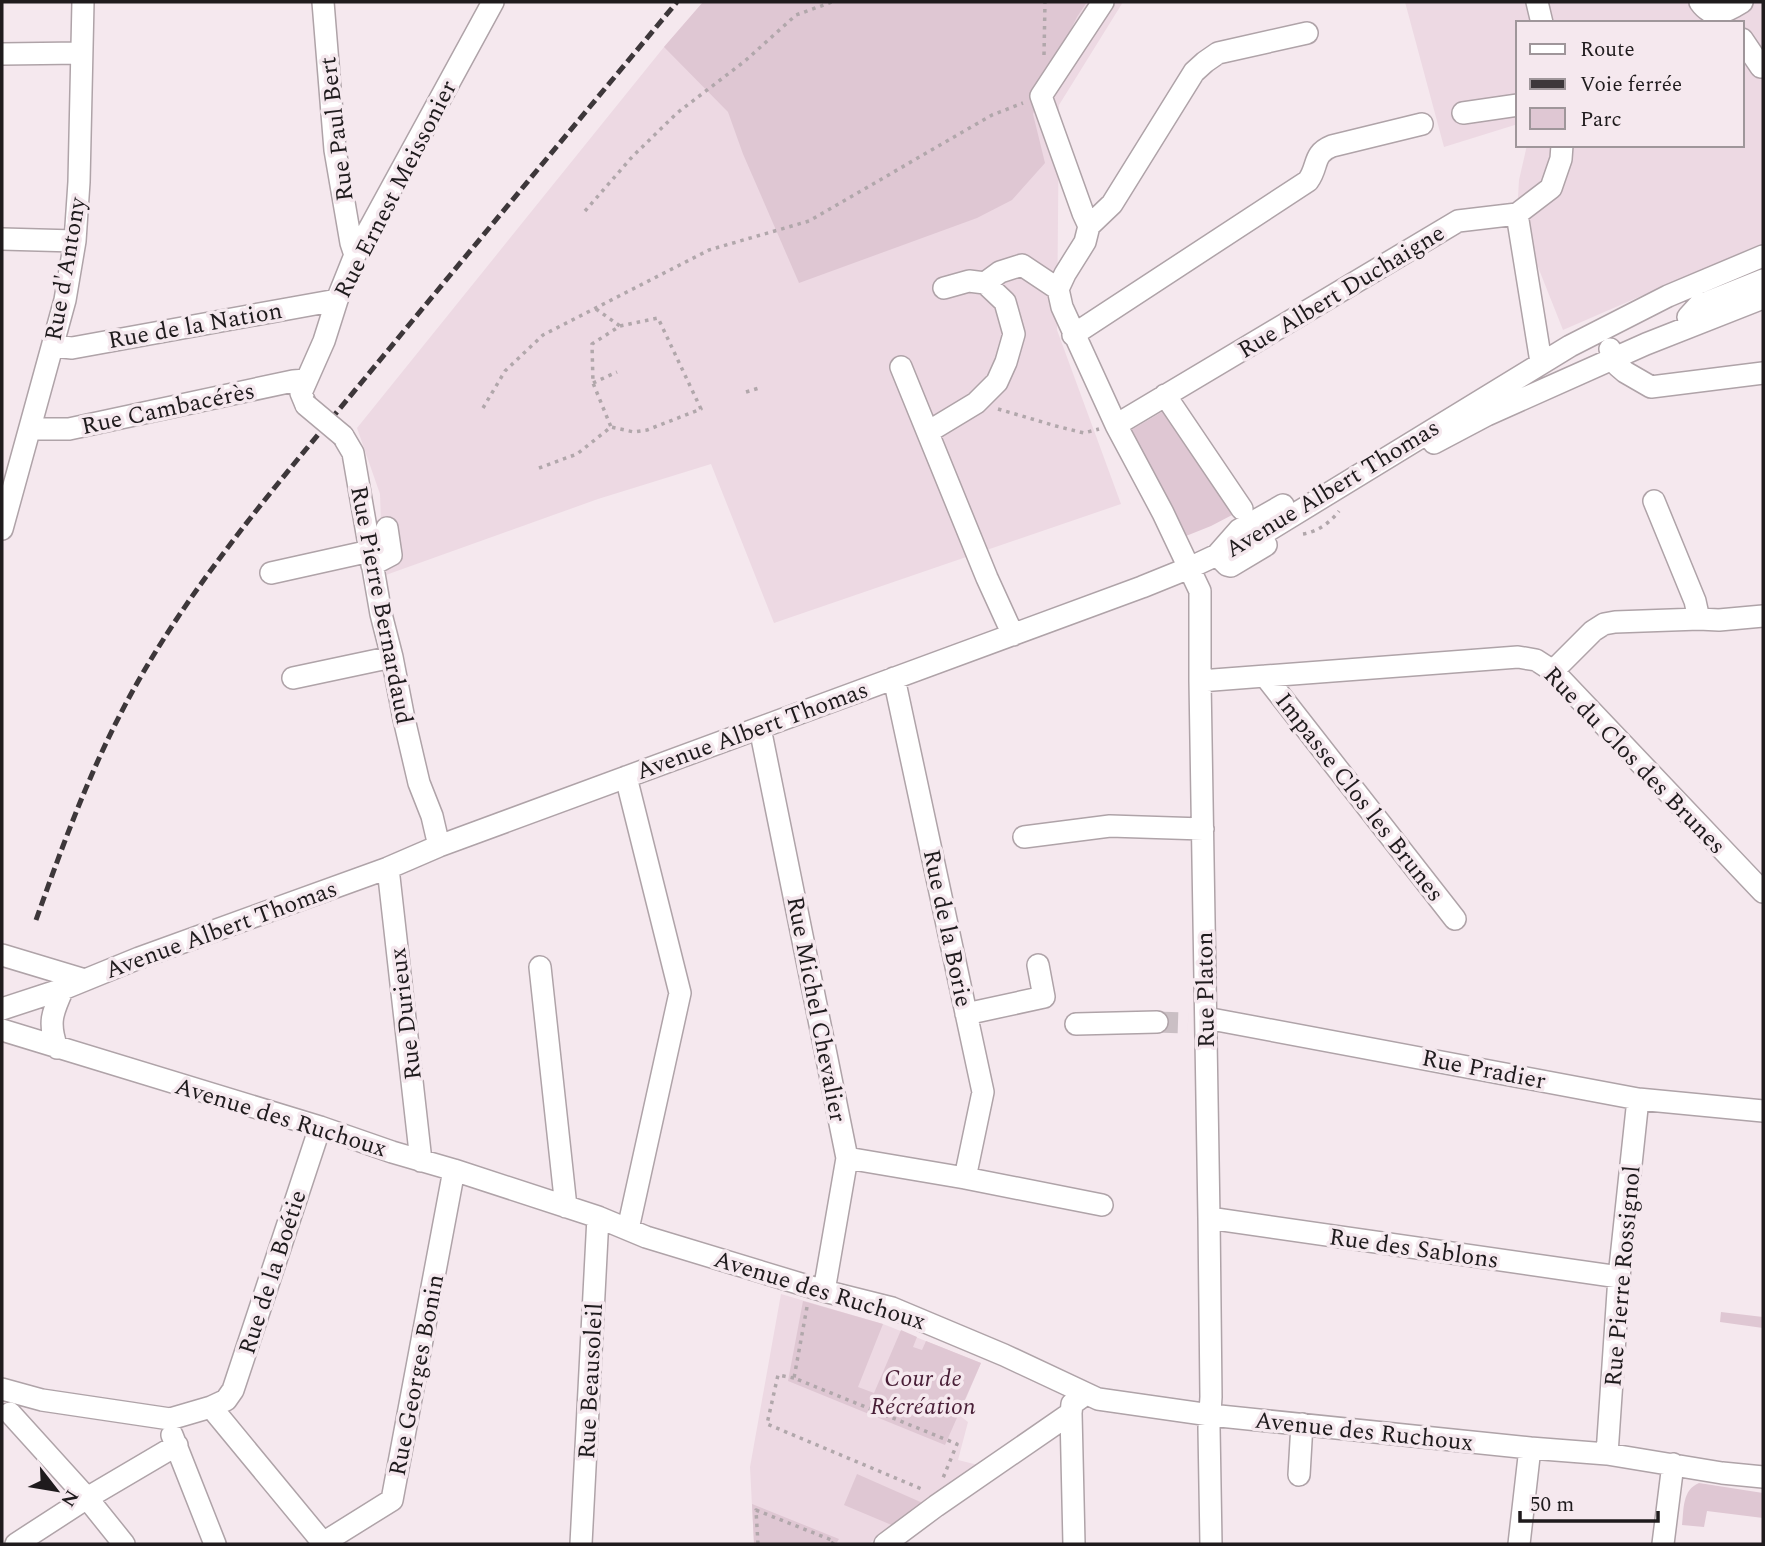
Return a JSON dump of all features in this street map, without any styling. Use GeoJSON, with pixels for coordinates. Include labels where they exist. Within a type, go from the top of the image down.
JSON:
{"type":"FeatureCollection","features":[{"type":"Feature","properties":{"kind":"street","name":"Rue d'Antony"},"geometry":{"type":"LineString","coordinates":[[2,529],[65,300],[75,241],[83,2]]}},
{"type":"Feature","properties":{"kind":"street","name":"Rue Paul Bert"},"geometry":{"type":"LineString","coordinates":[[323,2],[335,150],[355,256]]}},
{"type":"Feature","properties":{"kind":"street","name":"Rue Ernest Meissonier"},"geometry":{"type":"LineString","coordinates":[[306,380],[324,341],[355,256],[493,2]]}},
{"type":"Feature","properties":{"kind":"street"},"geometry":{"type":"LineString","coordinates":[[1087,234],[1083,214],[1041,96],[1103,2]]}},
{"type":"Feature","properties":{"kind":"street"},"geometry":{"type":"LineString","coordinates":[[1537,2],[1542,21]]}},
{"type":"Feature","properties":{"kind":"street"},"geometry":{"type":"LineString","coordinates":[[1700,2],[1712,12],[1732,13]]}},
{"type":"Feature","properties":{"kind":"street"},"geometry":{"type":"LineString","coordinates":[[985,283],[1000,272],[1022,265],[1058,289],[1087,234],[1112,204],[1194,72],[1218,53],[1307,33]]}},
{"type":"Feature","properties":{"kind":"street"},"geometry":{"type":"LineString","coordinates":[[1744,42],[1761,67]]}},
{"type":"Feature","properties":{"kind":"street"},"geometry":{"type":"LineString","coordinates":[[2,54],[81,53]]}},
{"type":"Feature","properties":{"kind":"street"},"geometry":{"type":"LineString","coordinates":[[1463,113],[1516,105]]}},
{"type":"Feature","properties":{"kind":"street"},"geometry":{"type":"LineString","coordinates":[[1073,335],[1308,181],[1315,161],[1324,149],[1422,124]]}},
{"type":"Feature","properties":{"kind":"street"},"geometry":{"type":"LineString","coordinates":[[1541,358],[1517,214],[1551,188],[1561,159],[1562,147]]}},
{"type":"Feature","properties":{"kind":"street","name":"Rue Albert Duchaigne"},"geometry":{"type":"LineString","coordinates":[[1116,425],[1458,221],[1517,214]]}},
{"type":"Feature","properties":{"kind":"street"},"geometry":{"type":"LineString","coordinates":[[2,239],[75,241]]}},
{"type":"Feature","properties":{"kind":"street"},"geometry":{"type":"LineString","coordinates":[[1763,253],[1671,289],[1591,326],[1541,358],[1429,416],[1239,530],[1217,555],[1231,566],[1450,434],[1487,415],[1612,354],[1646,344],[1763,298]]}},
{"type":"Feature","properties":{"kind":"street"},"geometry":{"type":"LineString","coordinates":[[1636,339],[1642,324],[1658,311],[1763,268]]}},
{"type":"Feature","properties":{"kind":"street"},"geometry":{"type":"LineString","coordinates":[[1688,317],[1698,306],[1763,280]]}},
{"type":"Feature","properties":{"kind":"street"},"geometry":{"type":"LineString","coordinates":[[928,432],[976,403],[997,382],[1014,334],[1005,302],[985,283],[968,281],[944,288]]}},
{"type":"Feature","properties":{"kind":"street","name":"Avenue Albert Thomas"},"geometry":{"type":"LineString","coordinates":[[1478,401],[1612,354],[1636,339],[1763,286]]}},
{"type":"Feature","properties":{"kind":"street","name":"Rue Platon"},"geometry":{"type":"LineString","coordinates":[[1058,289],[1073,335],[1200,591],[1203,829],[1200,1021],[1209,1218],[1211,1544]]}},
{"type":"Feature","properties":{"kind":"street","name":"Rue de la Nation"},"geometry":{"type":"LineString","coordinates":[[53,346],[72,348],[337,300]]}},
{"type":"Feature","properties":{"kind":"street"},"geometry":{"type":"LineString","coordinates":[[1612,354],[1618,366],[1625,372],[1651,387],[1763,373]]}},
{"type":"Feature","properties":{"kind":"street","name":"Avenue Albert Thomas"},"geometry":{"type":"LineString","coordinates":[[2,1009],[63,989],[139,958],[388,868],[439,846],[1189,568],[1264,533],[1478,401],[1541,358]]}},
{"type":"Feature","properties":{"kind":"street"},"geometry":{"type":"LineString","coordinates":[[901,367],[1013,635]]}},
{"type":"Feature","properties":{"kind":"street","name":"Rue Pierre Bernardaud"},"geometry":{"type":"LineString","coordinates":[[306,380],[301,393],[306,405],[343,436],[353,453],[381,614],[419,783],[432,816],[439,846]]}},
{"type":"Feature","properties":{"kind":"street","name":"Rue Cambacérès"},"geometry":{"type":"LineString","coordinates":[[30,429],[69,429],[306,380]]}},
{"type":"Feature","properties":{"kind":"street"},"geometry":{"type":"LineString","coordinates":[[1166,395],[1242,509]]}},
{"type":"Feature","properties":{"kind":"street"},"geometry":{"type":"LineString","coordinates":[[1654,502],[1695,601],[1699,619]]}},
{"type":"Feature","properties":{"kind":"street"},"geometry":{"type":"LineString","coordinates":[[271,573],[391,555],[387,528]]}},
{"type":"Feature","properties":{"kind":"street"},"geometry":{"type":"LineString","coordinates":[[1553,671],[1593,631],[1604,624],[1763,616]]}},
{"type":"Feature","properties":{"kind":"street"},"geometry":{"type":"LineString","coordinates":[[293,678],[392,657]]}},
{"type":"Feature","properties":{"kind":"street","name":"Rue du Clos des Brunes"},"geometry":{"type":"LineString","coordinates":[[1200,681],[1518,657],[1536,660],[1553,671],[1763,892]]}},
{"type":"Feature","properties":{"kind":"street","name":"Impasse Clos les Brunes"},"geometry":{"type":"LineString","coordinates":[[1265,676],[1455,919]]}},
{"type":"Feature","properties":{"kind":"street","name":"Rue de la Borie"},"geometry":{"type":"LineString","coordinates":[[894,678],[983,1092],[965,1178]]}},
{"type":"Feature","properties":{"kind":"street","name":"Rue Michel Chevalier"},"geometry":{"type":"LineString","coordinates":[[760,728],[847,1158],[824,1291]]}},
{"type":"Feature","properties":{"kind":"street"},"geometry":{"type":"LineString","coordinates":[[626,777],[680,993],[628,1230]]}},
{"type":"Feature","properties":{"kind":"street"},"geometry":{"type":"LineString","coordinates":[[1024,837],[1110,826],[1203,829]]}},
{"type":"Feature","properties":{"kind":"street","name":"Rue Durieux"},"geometry":{"type":"LineString","coordinates":[[388,868],[421,1161]]}},
{"type":"Feature","properties":{"kind":"street"},"geometry":{"type":"LineString","coordinates":[[2,955],[85,980]]}},
{"type":"Feature","properties":{"kind":"street"},"geometry":{"type":"LineString","coordinates":[[966,1014],[1044,997],[1038,965]]}},
{"type":"Feature","properties":{"kind":"street"},"geometry":{"type":"LineString","coordinates":[[540,967],[566,1207]]}},
{"type":"Feature","properties":{"kind":"street"},"geometry":{"type":"LineString","coordinates":[[57,1048],[52,1033],[53,1012],[63,989]]}},
{"type":"Feature","properties":{"kind":"street","name":"Rue Pradier"},"geometry":{"type":"LineString","coordinates":[[1200,1021],[1639,1099],[1763,1111]]}},
{"type":"Feature","properties":{"kind":"street"},"geometry":{"type":"LineString","coordinates":[[1076,1024],[1157,1022]]}},
{"type":"Feature","properties":{"kind":"street","name":"Avenue des Ruchoux"},"geometry":{"type":"LineString","coordinates":[[2,1030],[454,1170],[598,1217],[646,1237],[824,1291],[892,1308],[1004,1355],[1098,1399],[1210,1415],[1608,1454],[1763,1477]]}},
{"type":"Feature","properties":{"kind":"street","name":"Rue Pierre Rossignol"},"geometry":{"type":"LineString","coordinates":[[1608,1454],[1619,1277],[1639,1099]]}},
{"type":"Feature","properties":{"kind":"street","name":"Rue de la Boétie"},"geometry":{"type":"LineString","coordinates":[[211,1407],[226,1400],[233,1390],[320,1127]]}},
{"type":"Feature","properties":{"kind":"street"},"geometry":{"type":"LineString","coordinates":[[847,1158],[1102,1205]]}},
{"type":"Feature","properties":{"kind":"street","name":"Rue Georges Bonin"},"geometry":{"type":"LineString","coordinates":[[324,1544],[392,1500],[454,1170]]}},
{"type":"Feature","properties":{"kind":"street","name":"Rue Beausoleil"},"geometry":{"type":"LineString","coordinates":[[581,1544],[598,1217]]}},
{"type":"Feature","properties":{"kind":"street","name":"Rue des Sablons"},"geometry":{"type":"LineString","coordinates":[[1209,1218],[1619,1277]]}},
{"type":"Feature","properties":{"kind":"street"},"geometry":{"type":"LineString","coordinates":[[2,1389],[42,1400],[170,1419],[211,1407],[324,1544]]}},
{"type":"Feature","properties":{"kind":"street"},"geometry":{"type":"LineString","coordinates":[[1074,1544],[1071,1413],[1072,1404],[1086,1394]]}},
{"type":"Feature","properties":{"kind":"street"},"geometry":{"type":"LineString","coordinates":[[42,1400],[4,1410],[87,1497],[124,1544]]}},
{"type":"Feature","properties":{"kind":"street"},"geometry":{"type":"LineString","coordinates":[[885,1544],[934,1500],[1071,1413]]}},
{"type":"Feature","properties":{"kind":"street"},"geometry":{"type":"LineString","coordinates":[[170,1419],[171,1432],[215,1544]]}},
{"type":"Feature","properties":{"kind":"street"},"geometry":{"type":"LineString","coordinates":[[1299,1475],[1302,1424]]}},
{"type":"Feature","properties":{"kind":"street"},"geometry":{"type":"LineString","coordinates":[[16,1544],[87,1497],[177,1445]]}},
{"type":"Feature","properties":{"kind":"street"},"geometry":{"type":"LineString","coordinates":[[1519,1544],[1530,1448]]}},
{"type":"Feature","properties":{"kind":"street"},"geometry":{"type":"LineString","coordinates":[[1663,1544],[1674,1464]]}},
{"type":"Feature","properties":{"kind":"path"},"geometry":{"type":"LineString","coordinates":[[585,211],[677,113],[745,61],[796,15],[832,2]]}},
{"type":"Feature","properties":{"kind":"path"},"geometry":{"type":"LineString","coordinates":[[1043,61],[1045,2]]}},
{"type":"Feature","properties":{"kind":"path"},"geometry":{"type":"LineString","coordinates":[[483,408],[505,371],[543,335],[709,250],[809,220],[992,115],[1041,96]]}},
{"type":"Feature","properties":{"kind":"path"},"geometry":{"type":"LineString","coordinates":[[596,309],[620,326]]}},
{"type":"Feature","properties":{"kind":"path"},"geometry":{"type":"LineString","coordinates":[[658,318],[701,409],[647,430],[634,432],[611,427],[593,383],[592,344],[620,326],[658,318]]}},
{"type":"Feature","properties":{"kind":"path"},"geometry":{"type":"LineString","coordinates":[[593,383],[617,372]]}},
{"type":"Feature","properties":{"kind":"path"},"geometry":{"type":"LineString","coordinates":[[746,392],[759,388]]}},
{"type":"Feature","properties":{"kind":"path"},"geometry":{"type":"LineString","coordinates":[[988,412],[998,408],[1084,433],[1116,425]]}},
{"type":"Feature","properties":{"kind":"path"},"geometry":{"type":"LineString","coordinates":[[539,468],[577,454],[611,427]]}},
{"type":"Feature","properties":{"kind":"path"},"geometry":{"type":"LineString","coordinates":[[794,1378],[808,1306]]}},
{"type":"Feature","properties":{"kind":"path"},"geometry":{"type":"LineString","coordinates":[[778,1375],[794,1378],[957,1444],[934,1500],[767,1424],[778,1375]]}},
{"type":"Feature","properties":{"kind":"path"},"geometry":{"type":"LineString","coordinates":[[758,1544],[756,1510],[834,1541],[832,1544]]}},
{"type":"Feature","properties":{"kind":"shaded area"},"geometry":{"type":"Polygon","coordinates":[[[703,2],[1123,2],[1059,105],[1057,330],[1121,504],[774,623],[711,464],[598,499],[383,576],[380,494],[357,428],[703,2]]]}},
{"type":"Feature","properties":{"kind":"shaded area"},"geometry":{"type":"Polygon","coordinates":[[[1405,2],[1763,2],[1763,243],[1563,330],[1517,214],[1519,180],[1527,147],[1744,147],[1744,21],[1516,21],[1516,125],[1444,147],[1405,2]]]}},
{"type":"Feature","properties":{"kind":"shaded area"},"geometry":{"type":"Polygon","coordinates":[[[781,1294],[883,1324],[981,1363],[959,1415],[968,1422],[958,1460],[978,1465],[868,1544],[754,1544],[750,1467],[781,1294]]]}},
{"type":"Feature","properties":{"kind":"green space"},"geometry":{"type":"Polygon","coordinates":[[[703,2],[1087,2],[1055,62],[1033,114],[1045,163],[1012,200],[977,218],[799,283],[743,154],[728,112],[664,47],[703,2]]]}},
{"type":"Feature","properties":{"kind":"green space"},"geometry":{"type":"Polygon","coordinates":[[[1165,410],[1234,514],[1186,536],[1131,430],[1165,410]]]}},
{"type":"Feature","properties":{"kind":"green space","name":"Cour de Récréation"},"geometry":{"type":"Polygon","coordinates":[[[803,1301],[883,1324],[858,1387],[874,1393],[901,1330],[917,1337],[913,1347],[922,1350],[926,1341],[981,1363],[945,1445],[788,1381],[803,1301]]]}},
{"type":"Feature","properties":{"kind":"green space"},"geometry":{"type":"Polygon","coordinates":[[[1721,1312],[1763,1317],[1763,1328],[1720,1322],[1721,1312]]]}},
{"type":"Feature","properties":{"kind":"green space"},"geometry":{"type":"Polygon","coordinates":[[[857,1474],[925,1504],[894,1526],[844,1505],[857,1474]]]}},
{"type":"Feature","properties":{"kind":"green space"},"geometry":{"type":"Polygon","coordinates":[[[1699,1483],[1763,1493],[1763,1518],[1707,1511],[1704,1527],[1682,1525],[1689,1490],[1699,1483]]]}},
{"type":"Feature","properties":{"kind":"green space"},"geometry":{"type":"Polygon","coordinates":[[[752,1504],[839,1539],[836,1544],[754,1544],[752,1504]]]}},
{"type":"Feature","properties":{"kind":"tunnel"},"geometry":{"type":"LineString","coordinates":[[1157,1022],[1188,1023]]}},
{"type":"Feature","properties":{"kind":"railway"},"geometry":{"type":"LineString","coordinates":[[36,920],[71,824],[112,731],[144,671],[194,594],[278,483],[677,2]]}}]}
